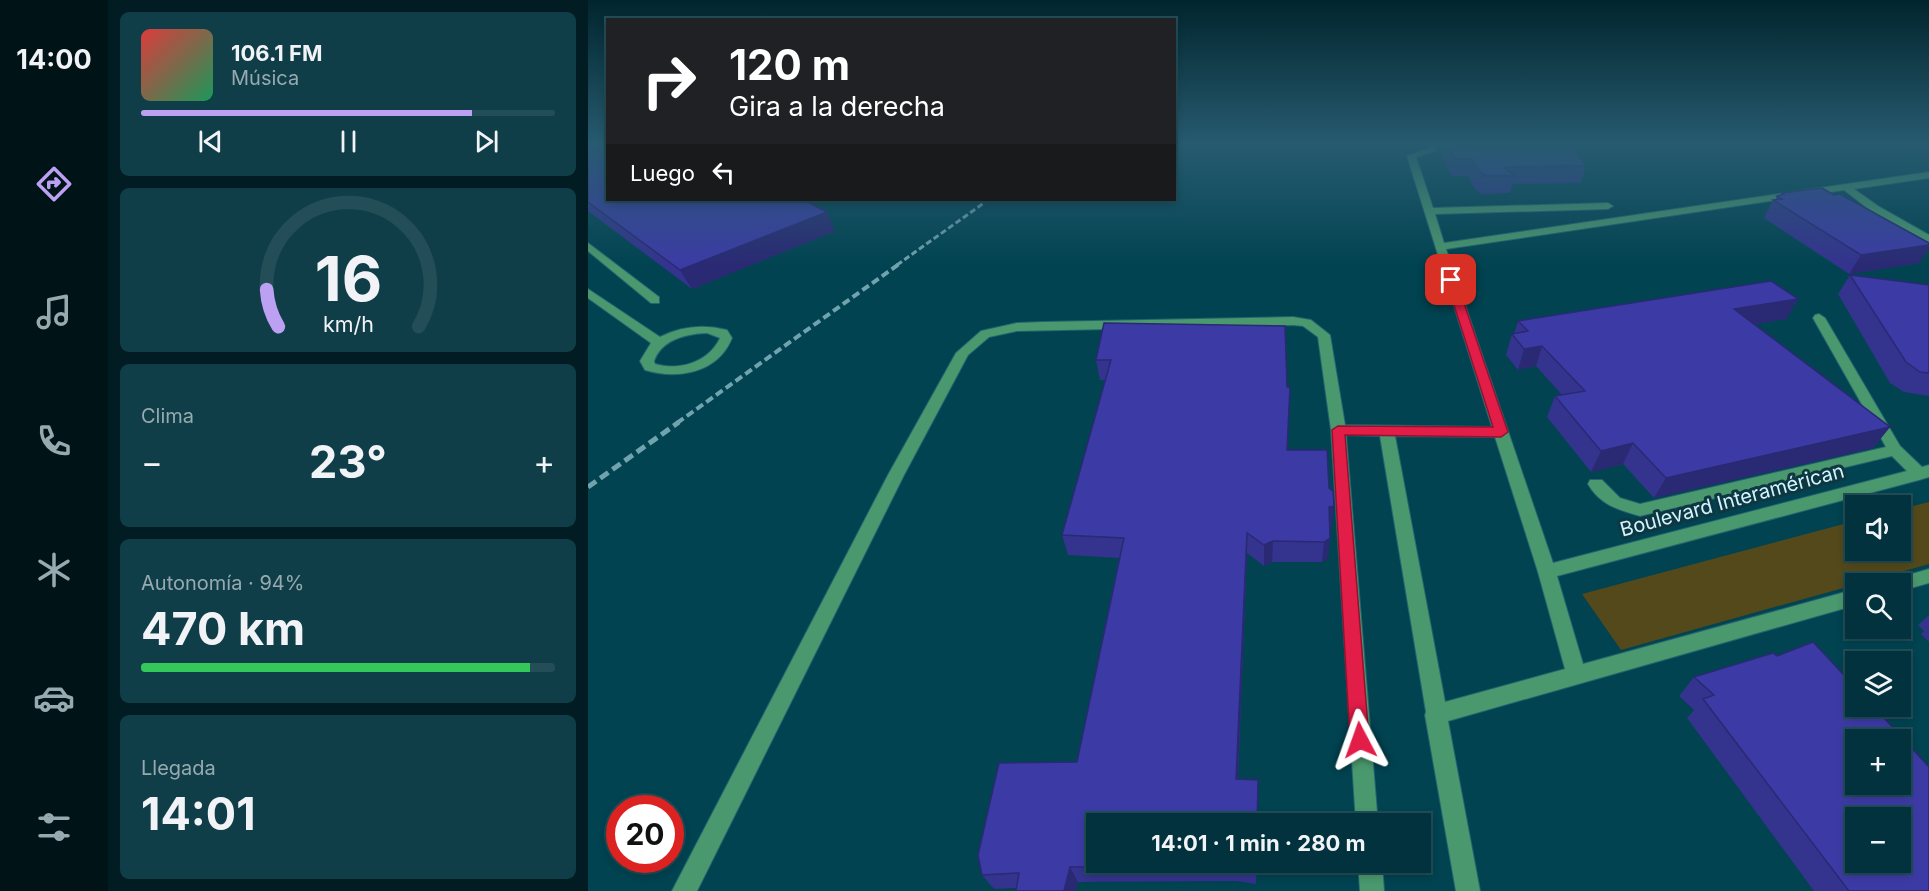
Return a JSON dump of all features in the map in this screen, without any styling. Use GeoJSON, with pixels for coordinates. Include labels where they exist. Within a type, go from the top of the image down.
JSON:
{"type":"FeatureCollection","features":[{"type":"Feature","properties":{"kind":"street"},"geometry":{"type":"LineString","coordinates":[[1421,185],[1547,572],[1576,676]]}},
{"type":"Feature","properties":{"kind":"street"},"geometry":{"type":"LineString","coordinates":[[1440,247],[1862,185]]}},
{"type":"Feature","properties":{"kind":"street"},"geometry":{"type":"LineString","coordinates":[[1845,187],[1929,239]]}},
{"type":"Feature","properties":{"kind":"street"},"geometry":{"type":"LineString","coordinates":[[1429,211],[1608,206]]}},
{"type":"Feature","properties":{"kind":"street"},"geometry":{"type":"LineString","coordinates":[[588,246],[655,300]]}},
{"type":"Feature","properties":{"kind":"street"},"geometry":{"type":"LineString","coordinates":[[588,293],[660,343]]}},
{"type":"Feature","properties":{"kind":"street"},"geometry":{"type":"LineString","coordinates":[[1819,318],[1895,450],[1924,472]]}},
{"type":"Feature","properties":{"kind":"street"},"geometry":{"type":"LineString","coordinates":[[684,891],[896,475],[963,353],[973,341],[985,333],[1017,327],[1231,321],[1307,322],[1324,335],[1338,430],[1366,813]]}},
{"type":"Feature","properties":{"kind":"street"},"geometry":{"type":"LineString","coordinates":[[696,330],[716,330],[726,338],[719,352],[710,359],[669,371],[650,367],[647,361],[648,354],[660,343],[696,330]]}},
{"type":"Feature","properties":{"kind":"street"},"geometry":{"type":"LineString","coordinates":[[1338,430],[1501,432]]}},
{"type":"Feature","properties":{"kind":"street"},"geometry":{"type":"LineString","coordinates":[[1387,432],[1435,715],[1468,891]]}},
{"type":"Feature","properties":{"kind":"street"},"geometry":{"type":"LineString","coordinates":[[1596,484],[1614,502],[1640,510],[1895,450]]}},
{"type":"Feature","properties":{"kind":"street","name":"Boulevard Interamérican"},"geometry":{"type":"LineString","coordinates":[[1547,572],[1924,472]]}},
{"type":"Feature","properties":{"kind":"street"},"geometry":{"type":"LineString","coordinates":[[1911,581],[1929,576]]}},
{"type":"Feature","properties":{"kind":"street"},"geometry":{"type":"LineString","coordinates":[[1435,715],[1845,600]]}},
{"type":"Feature","properties":{"kind":"street"},"geometry":{"type":"LineString","coordinates":[[1371,873],[1372,891]]}},
{"type":"Feature","properties":{"kind":"shaded area"},"geometry":{"type":"Polygon","coordinates":[[[1929,502],[1929,564],[1897,573],[1845,573],[1845,587],[1621,650],[1582,594],[1845,524],[1845,561],[1911,561],[1911,506],[1929,502]]]}},
{"type":"Feature","properties":{"kind":"building"},"geometry":{"type":"Polygon","coordinates":[[[588,185],[606,185],[606,201],[806,201],[827,212],[680,270],[588,202],[588,185]]]}},
{"type":"Feature","properties":{"kind":"building"},"geometry":{"type":"Polygon","coordinates":[[[1822,188],[1834,195],[1840,194],[1929,245],[1861,255],[1773,200],[1782,199],[1777,196],[1784,194],[1782,193],[1822,188]]]}},
{"type":"Feature","properties":{"kind":"building"},"geometry":{"type":"Polygon","coordinates":[[[1850,275],[1929,285],[1929,373],[1920,372],[1906,362],[1850,275]]]}},
{"type":"Feature","properties":{"kind":"building"},"geometry":{"type":"Polygon","coordinates":[[[1771,281],[1798,299],[1734,309],[1890,427],[1666,478],[1633,443],[1601,451],[1555,396],[1585,391],[1542,346],[1524,349],[1512,334],[1528,331],[1518,321],[1771,281]]]}},
{"type":"Feature","properties":{"kind":"building"},"geometry":{"type":"Polygon","coordinates":[[[1104,323],[1285,326],[1287,387],[1290,387],[1287,450],[1327,450],[1329,488],[1333,491],[1334,506],[1329,507],[1330,538],[1324,542],[1273,541],[1264,545],[1247,533],[1236,779],[1258,780],[1257,813],[1086,813],[1086,867],[1070,867],[1064,891],[1016,891],[1019,873],[982,875],[978,855],[999,763],[1077,762],[1124,538],[1062,535],[1111,360],[1096,360],[1104,323]]]}},
{"type":"Feature","properties":{"kind":"building"},"geometry":{"type":"Polygon","coordinates":[[[1813,642],[1845,676],[1845,717],[1883,717],[1894,729],[1845,729],[1845,795],[1911,795],[1911,747],[1929,767],[1929,891],[1849,891],[1703,699],[1714,695],[1694,677],[1773,653],[1777,656],[1813,642]]]}},
{"type":"Feature","properties":{"kind":"railway"},"geometry":{"type":"LineString","coordinates":[[897,265],[987,201]]}},
{"type":"Feature","properties":{"kind":"railway"},"geometry":{"type":"LineString","coordinates":[[677,423],[899,264]]}},
{"type":"Feature","properties":{"kind":"railway"},"geometry":{"type":"LineString","coordinates":[[588,487],[679,422]]}},
{"type":"Feature","properties":{"kind":"route"},"geometry":{"type":"LineString","coordinates":[[1360,740],[1338,430],[1501,432],[1451,280]]}}]}
